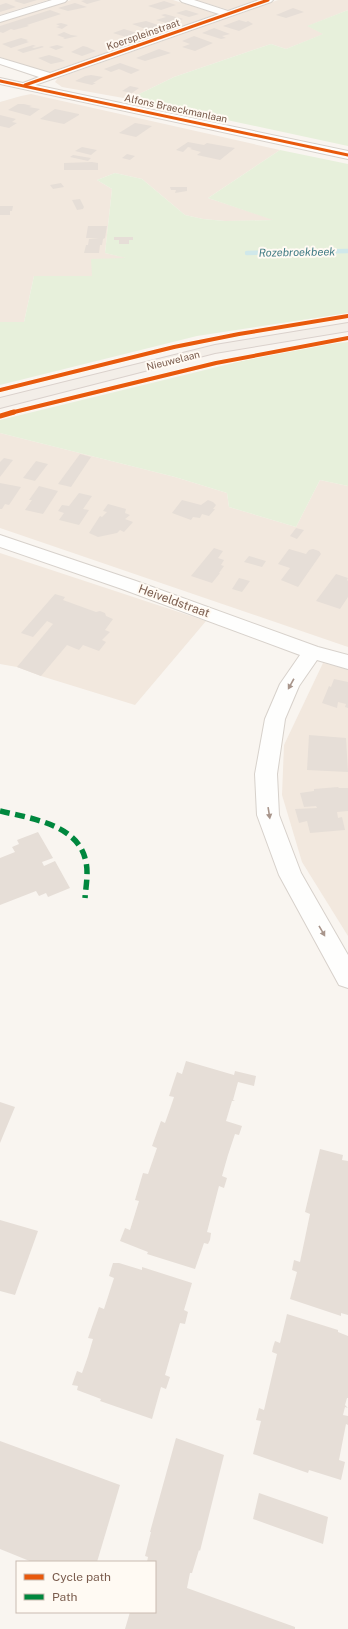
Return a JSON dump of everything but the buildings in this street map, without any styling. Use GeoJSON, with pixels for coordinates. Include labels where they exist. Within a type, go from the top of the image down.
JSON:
{"type":"FeatureCollection","features":[{"type":"Feature","properties":{"kind":"main road","name":"Nieuwelaan"},"geometry":{"type":"LineString","coordinates":[[0,403],[215,349],[348,326]]}},
{"type":"Feature","properties":{"kind":"street"},"geometry":{"type":"LineString","coordinates":[[0,19],[62,0]]}},
{"type":"Feature","properties":{"kind":"street"},"geometry":{"type":"LineString","coordinates":[[185,0],[229,14]]}},
{"type":"Feature","properties":{"kind":"street","name":"Koerspleinstraat"},"geometry":{"type":"LineString","coordinates":[[6,93],[268,0]]}},
{"type":"Feature","properties":{"kind":"street"},"geometry":{"type":"LineString","coordinates":[[0,61],[51,77]]}},
{"type":"Feature","properties":{"kind":"street","name":"Alfons Braeckmanlaan"},"geometry":{"type":"LineString","coordinates":[[0,81],[348,155]]}},
{"type":"Feature","properties":{"kind":"street","name":"Heiveldstraat"},"geometry":{"type":"LineString","coordinates":[[0,541],[129,585],[312,652],[348,662]]}},
{"type":"Feature","properties":{"kind":"street"},"geometry":{"type":"LineString","coordinates":[[312,652],[290,684],[275,719],[266,774],[268,815],[290,875],[348,976]]}},
{"type":"Feature","properties":{"kind":"shaded area"},"geometry":{"type":"Polygon","coordinates":[[[0,0],[48,0],[0,15],[0,0]]]}},
{"type":"Feature","properties":{"kind":"shaded area"},"geometry":{"type":"Polygon","coordinates":[[[71,0],[173,0],[217,14],[47,73],[0,57],[0,22],[71,0]]]}},
{"type":"Feature","properties":{"kind":"shaded area"},"geometry":{"type":"Polygon","coordinates":[[[196,0],[258,0],[229,10],[196,0]]]}},
{"type":"Feature","properties":{"kind":"shaded area"},"geometry":{"type":"Polygon","coordinates":[[[278,0],[348,0],[348,10],[308,26],[324,34],[286,49],[271,44],[174,77],[129,99],[62,87],[55,82],[58,78],[278,0]]]}},
{"type":"Feature","properties":{"kind":"shaded area"},"geometry":{"type":"Polygon","coordinates":[[[31,94],[280,150],[208,198],[275,220],[225,221],[203,219],[185,215],[142,179],[115,173],[97,180],[112,189],[105,253],[128,258],[92,276],[34,276],[24,322],[0,322],[0,102],[31,94]]]}},
{"type":"Feature","properties":{"kind":"shaded area"},"geometry":{"type":"Polygon","coordinates":[[[0,433],[175,477],[227,493],[229,507],[296,527],[320,480],[348,486],[348,647],[0,528],[0,433]]]}},
{"type":"Feature","properties":{"kind":"shaded area"},"geometry":{"type":"Polygon","coordinates":[[[0,553],[206,621],[135,705],[41,676],[17,667],[0,664],[0,553]]]}},
{"type":"Feature","properties":{"kind":"shaded area"},"geometry":{"type":"Polygon","coordinates":[[[323,663],[348,669],[348,936],[302,862],[282,795],[284,745],[323,663]]]}},
{"type":"Feature","properties":{"kind":"green space"},"geometry":{"type":"Polygon","coordinates":[[[348,10],[348,146],[129,99],[174,77],[271,44],[286,49],[323,34],[307,26],[348,10]]]}},
{"type":"Feature","properties":{"kind":"green space"},"geometry":{"type":"Polygon","coordinates":[[[280,150],[348,164],[348,313],[197,336],[0,385],[0,322],[24,322],[34,276],[92,276],[91,259],[126,258],[105,253],[112,189],[97,180],[115,173],[142,179],[185,215],[203,219],[225,221],[273,220],[208,198],[280,150]]]}},
{"type":"Feature","properties":{"kind":"green space"},"geometry":{"type":"Polygon","coordinates":[[[348,342],[348,486],[320,480],[296,527],[229,507],[227,493],[175,477],[0,433],[0,420],[299,347],[348,342]]]}},
{"type":"Feature","properties":{"kind":"waterway","name":"Rozebroekbeek"},"geometry":{"type":"LineString","coordinates":[[247,253],[348,251]]}},
{"type":"Feature","properties":{"kind":"marked path"},"geometry":{"type":"LineString","coordinates":[[0,811],[54,826],[68,834],[78,844],[85,858],[88,875],[85,898]]}},
{"type":"Feature","properties":{"kind":"cycle path"},"geometry":{"type":"LineString","coordinates":[[25,85],[268,0]]}},
{"type":"Feature","properties":{"kind":"cycle path"},"geometry":{"type":"LineString","coordinates":[[0,81],[348,155]]}},
{"type":"Feature","properties":{"kind":"cycle path"},"geometry":{"type":"LineString","coordinates":[[0,390],[174,347],[239,334],[348,316]]}},
{"type":"Feature","properties":{"kind":"cycle path"},"geometry":{"type":"LineString","coordinates":[[0,416],[216,363],[348,338]]}}]}
